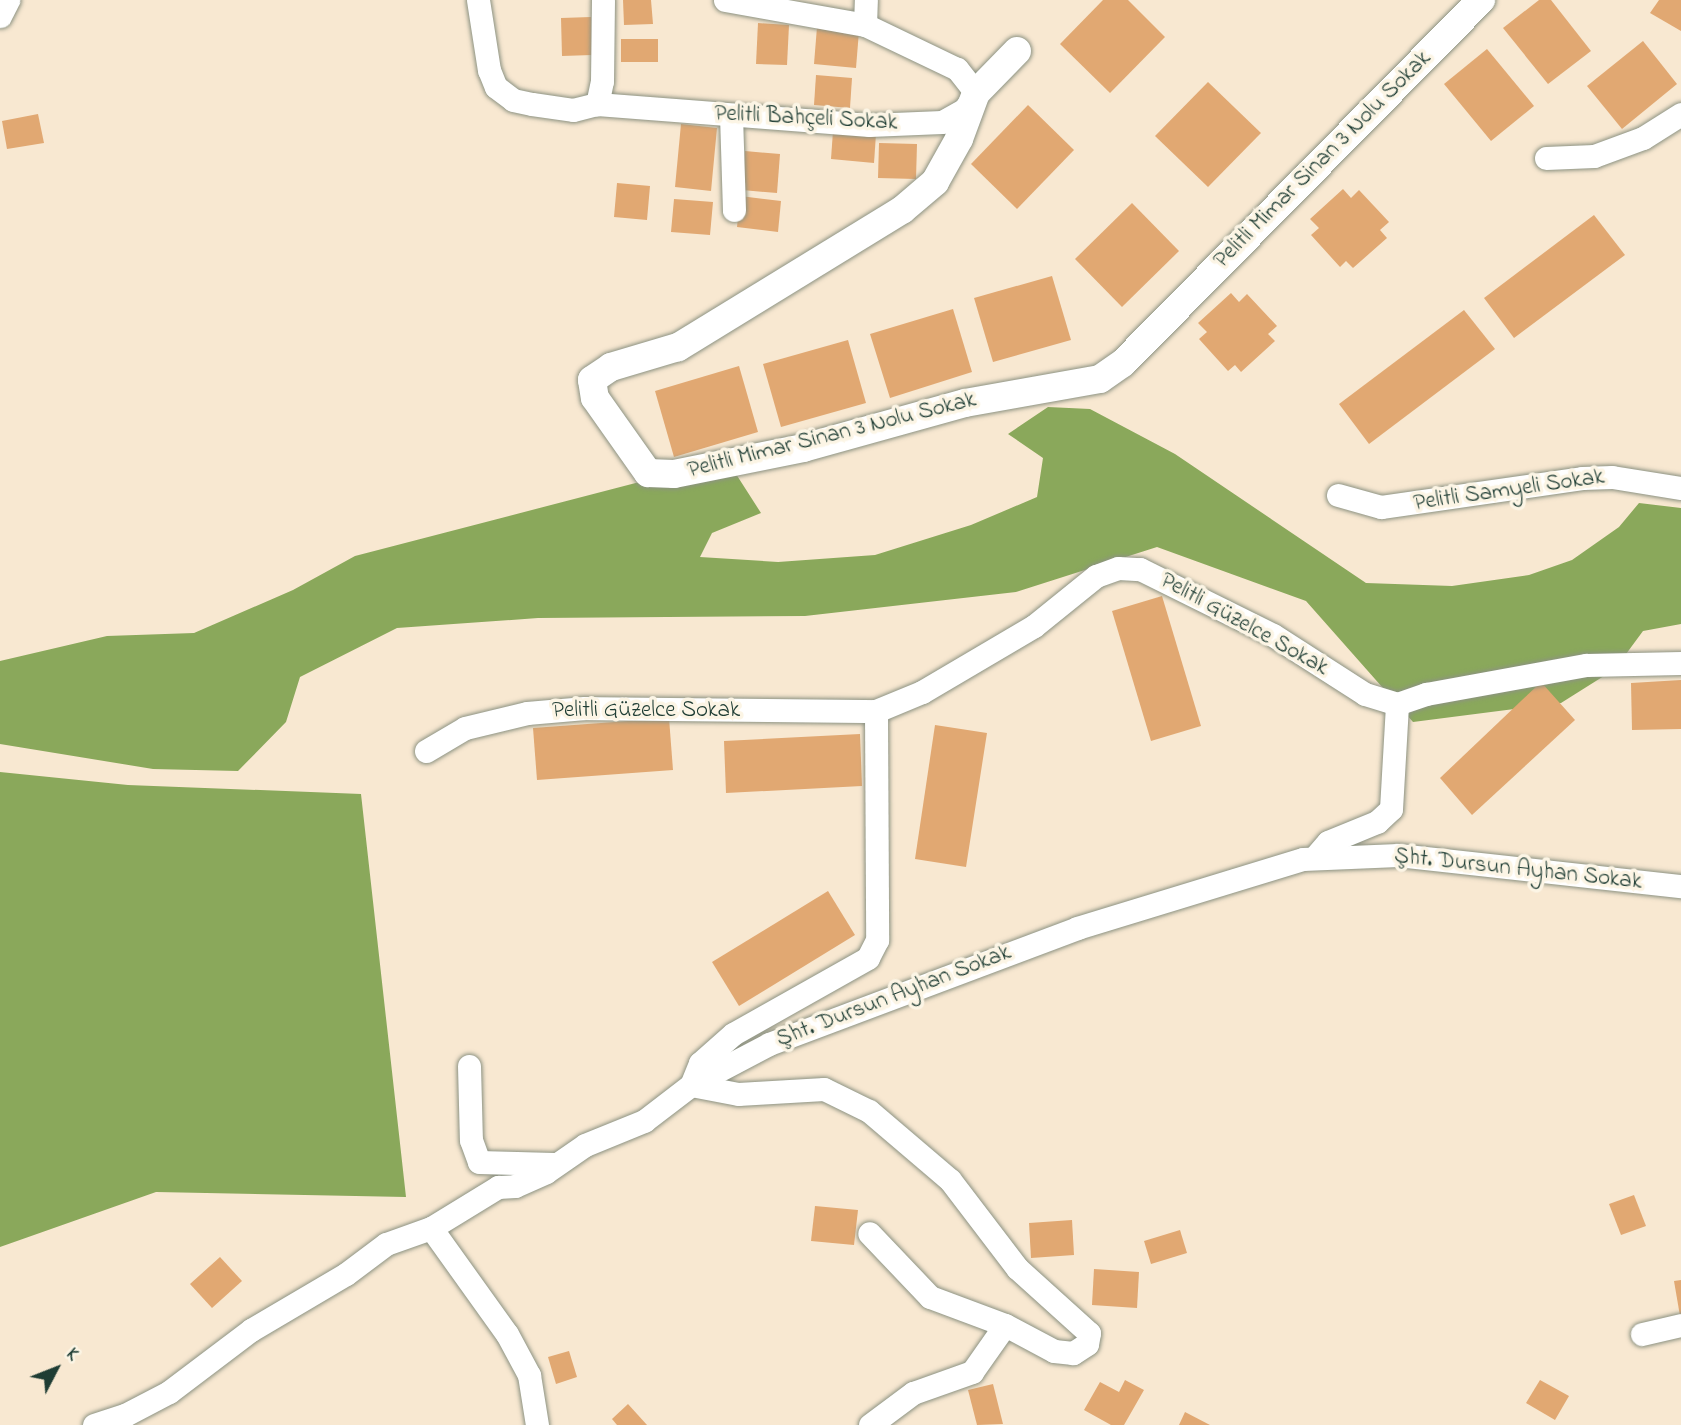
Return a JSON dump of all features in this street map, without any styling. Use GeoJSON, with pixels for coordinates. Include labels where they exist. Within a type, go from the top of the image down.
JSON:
{"type":"FeatureCollection","features":[{"type":"Feature","properties":{"kind":"street"},"geometry":{"type":"LineString","coordinates":[[0,16],[8,0]]}},
{"type":"Feature","properties":{"kind":"street","name":"Pelitli Bahçeli Sokak"},"geometry":{"type":"LineString","coordinates":[[478,0],[489,70],[496,87],[513,100],[532,104],[573,110],[597,104],[731,115],[917,125],[953,118],[976,93]]}},
{"type":"Feature","properties":{"kind":"street"},"geometry":{"type":"LineString","coordinates":[[597,104],[602,68],[603,0]]}},
{"type":"Feature","properties":{"kind":"street"},"geometry":{"type":"LineString","coordinates":[[725,0],[865,25],[948,64],[976,93]]}},
{"type":"Feature","properties":{"kind":"street"},"geometry":{"type":"LineString","coordinates":[[865,25],[866,0]]}},
{"type":"Feature","properties":{"kind":"street","name":"Pelitli Mimar Sinan 3 Nolu Sokak"},"geometry":{"type":"LineString","coordinates":[[1017,51],[976,93],[943,170],[902,210],[678,347],[611,367],[592,380],[595,398],[648,473],[674,474],[803,448],[965,403],[1100,379],[1123,363],[1481,0]]}},
{"type":"Feature","properties":{"kind":"street"},"geometry":{"type":"LineString","coordinates":[[1546,158],[1594,156],[1643,138],[1681,114]]}},
{"type":"Feature","properties":{"kind":"street"},"geometry":{"type":"LineString","coordinates":[[731,115],[734,210]]}},
{"type":"Feature","properties":{"kind":"street","name":"Pelitli Samyeli Sokak"},"geometry":{"type":"LineString","coordinates":[[1338,495],[1381,507],[1583,478],[1612,477],[1681,488]]}},
{"type":"Feature","properties":{"kind":"street","name":"Pelitli Güzelce Sokak"},"geometry":{"type":"LineString","coordinates":[[426,751],[465,728],[527,713],[585,708],[876,711],[944,679],[1034,626],[1096,576],[1118,568],[1140,569],[1273,635],[1366,694],[1396,704]]}},
{"type":"Feature","properties":{"kind":"street"},"geometry":{"type":"LineString","coordinates":[[1396,704],[1426,694],[1586,665],[1681,663]]}},
{"type":"Feature","properties":{"kind":"street","name":"Şht. Dursun Ayhan Sokak"},"geometry":{"type":"LineString","coordinates":[[1314,858],[1328,842],[1377,822],[1391,809],[1396,704]]}},
{"type":"Feature","properties":{"kind":"street"},"geometry":{"type":"LineString","coordinates":[[869,1233],[930,1297],[1005,1325],[1054,1351],[1073,1353],[1087,1344],[1089,1334],[1009,1260],[950,1180],[869,1111],[824,1089],[738,1094],[691,1085],[701,1063],[733,1034],[868,958],[877,940],[876,711]]}},
{"type":"Feature","properties":{"kind":"street","name":"Şht. Dursun Ayhan Sokak"},"geometry":{"type":"LineString","coordinates":[[94,1425],[125,1415],[169,1392],[251,1330],[346,1274],[386,1244],[431,1228],[498,1187],[516,1186],[557,1165],[584,1145],[644,1121],[691,1085],[796,1032],[1064,933],[1262,869],[1314,858],[1398,855],[1681,886]]}},
{"type":"Feature","properties":{"kind":"street"},"geometry":{"type":"LineString","coordinates":[[469,1066],[471,1140],[479,1162],[557,1165]]}},
{"type":"Feature","properties":{"kind":"street"},"geometry":{"type":"LineString","coordinates":[[431,1228],[507,1334],[528,1376],[537,1425]]}},
{"type":"Feature","properties":{"kind":"street"},"geometry":{"type":"LineString","coordinates":[[870,1425],[913,1393],[972,1372],[1005,1325]]}},
{"type":"Feature","properties":{"kind":"street"},"geometry":{"type":"LineString","coordinates":[[1642,1334],[1681,1325]]}},
{"type":"Feature","properties":{"kind":"green space"},"geometry":{"type":"Polygon","coordinates":[[[1048,407],[1090,409],[1175,454],[1366,583],[1452,586],[1529,575],[1572,560],[1619,527],[1639,503],[1681,508],[1681,624],[1643,631],[1615,669],[1561,703],[1413,722],[1306,601],[1157,547],[1016,592],[805,616],[538,618],[397,628],[300,677],[286,722],[238,771],[153,769],[0,744],[0,661],[107,636],[194,633],[293,590],[355,556],[651,479],[736,474],[761,513],[712,533],[700,557],[778,562],[875,555],[971,525],[1037,497],[1043,458],[1008,434],[1048,407]]]}},
{"type":"Feature","properties":{"kind":"green space"},"geometry":{"type":"Polygon","coordinates":[[[0,772],[128,785],[361,794],[406,1197],[156,1192],[0,1247],[0,772]]]}},
{"type":"Feature","properties":{"kind":"building"},"geometry":{"type":"Polygon","coordinates":[[[623,0],[651,0],[653,24],[624,25],[623,0]]]}},
{"type":"Feature","properties":{"kind":"building"},"geometry":{"type":"Polygon","coordinates":[[[1103,0],[1128,0],[1165,37],[1110,93],[1060,44],[1103,0]]]}},
{"type":"Feature","properties":{"kind":"building"},"geometry":{"type":"Polygon","coordinates":[[[1539,0],[1551,0],[1591,51],[1548,84],[1503,28],[1539,0]]]}},
{"type":"Feature","properties":{"kind":"building"},"geometry":{"type":"Polygon","coordinates":[[[1659,0],[1681,0],[1681,31],[1650,13],[1659,0]]]}},
{"type":"Feature","properties":{"kind":"building"},"geometry":{"type":"Polygon","coordinates":[[[591,17],[592,55],[562,56],[561,18],[591,17]]]}},
{"type":"Feature","properties":{"kind":"building"},"geometry":{"type":"Polygon","coordinates":[[[758,23],[789,25],[787,65],[756,64],[758,23]]]}},
{"type":"Feature","properties":{"kind":"building"},"geometry":{"type":"Polygon","coordinates":[[[817,27],[859,31],[856,68],[814,64],[817,27]]]}},
{"type":"Feature","properties":{"kind":"building"},"geometry":{"type":"Polygon","coordinates":[[[621,39],[658,39],[658,62],[621,62],[621,39]]]}},
{"type":"Feature","properties":{"kind":"building"},"geometry":{"type":"Polygon","coordinates":[[[1643,41],[1677,84],[1622,129],[1587,86],[1643,41]]]}},
{"type":"Feature","properties":{"kind":"building"},"geometry":{"type":"Polygon","coordinates":[[[1487,49],[1534,106],[1491,141],[1444,84],[1487,49]]]}},
{"type":"Feature","properties":{"kind":"building"},"geometry":{"type":"Polygon","coordinates":[[[816,75],[852,78],[850,108],[814,105],[816,75]]]}},
{"type":"Feature","properties":{"kind":"building"},"geometry":{"type":"Polygon","coordinates":[[[1208,82],[1261,133],[1208,187],[1155,136],[1208,82]]]}},
{"type":"Feature","properties":{"kind":"building"},"geometry":{"type":"Polygon","coordinates":[[[1028,105],[1074,150],[1017,209],[971,164],[1028,105]]]}},
{"type":"Feature","properties":{"kind":"building"},"geometry":{"type":"Polygon","coordinates":[[[38,114],[44,143],[7,149],[2,121],[38,114]]]}},
{"type":"Feature","properties":{"kind":"building"},"geometry":{"type":"Polygon","coordinates":[[[681,124],[717,128],[711,191],[675,187],[681,124]]]}},
{"type":"Feature","properties":{"kind":"building"},"geometry":{"type":"Polygon","coordinates":[[[833,131],[876,134],[874,163],[831,159],[833,131]]]}},
{"type":"Feature","properties":{"kind":"building"},"geometry":{"type":"Polygon","coordinates":[[[879,143],[917,144],[916,179],[878,178],[879,143]]]}},
{"type":"Feature","properties":{"kind":"building"},"geometry":{"type":"Polygon","coordinates":[[[745,151],[780,154],[777,193],[742,190],[745,151]]]}},
{"type":"Feature","properties":{"kind":"building"},"geometry":{"type":"Polygon","coordinates":[[[617,183],[650,186],[647,220],[614,217],[617,183]]]}},
{"type":"Feature","properties":{"kind":"building"},"geometry":{"type":"Polygon","coordinates":[[[1343,189],[1351,198],[1359,190],[1389,222],[1380,230],[1387,238],[1353,268],[1346,261],[1340,267],[1311,235],[1319,228],[1310,219],[1343,189]]]}},
{"type":"Feature","properties":{"kind":"building"},"geometry":{"type":"Polygon","coordinates":[[[740,196],[781,201],[778,232],[737,227],[740,196]]]}},
{"type":"Feature","properties":{"kind":"building"},"geometry":{"type":"Polygon","coordinates":[[[674,199],[713,202],[710,235],[671,232],[674,199]]]}},
{"type":"Feature","properties":{"kind":"building"},"geometry":{"type":"Polygon","coordinates":[[[1132,203],[1179,251],[1122,307],[1075,259],[1132,203]]]}},
{"type":"Feature","properties":{"kind":"building"},"geometry":{"type":"Polygon","coordinates":[[[1594,215],[1625,255],[1514,338],[1484,298],[1594,215]]]}},
{"type":"Feature","properties":{"kind":"building"},"geometry":{"type":"Polygon","coordinates":[[[1052,276],[1071,340],[993,362],[974,298],[1052,276]]]}},
{"type":"Feature","properties":{"kind":"building"},"geometry":{"type":"Polygon","coordinates":[[[1231,293],[1239,302],[1247,294],[1277,326],[1268,334],[1275,341],[1241,372],[1235,365],[1228,371],[1199,339],[1207,332],[1198,323],[1231,293]]]}},
{"type":"Feature","properties":{"kind":"building"},"geometry":{"type":"Polygon","coordinates":[[[953,309],[972,372],[890,398],[870,334],[953,309]]]}},
{"type":"Feature","properties":{"kind":"building"},"geometry":{"type":"Polygon","coordinates":[[[1464,310],[1495,349],[1369,444],[1339,404],[1464,310]]]}},
{"type":"Feature","properties":{"kind":"building"},"geometry":{"type":"Polygon","coordinates":[[[848,340],[866,403],[781,427],[763,364],[848,340]]]}},
{"type":"Feature","properties":{"kind":"building"},"geometry":{"type":"Polygon","coordinates":[[[739,366],[758,432],[674,457],[655,391],[739,366]]]}},
{"type":"Feature","properties":{"kind":"building"},"geometry":{"type":"Polygon","coordinates":[[[1162,596],[1201,726],[1151,741],[1112,611],[1162,596]]]}},
{"type":"Feature","properties":{"kind":"building"},"geometry":{"type":"Polygon","coordinates":[[[1681,680],[1681,729],[1632,730],[1631,683],[1681,680]]]}},
{"type":"Feature","properties":{"kind":"building"},"geometry":{"type":"Polygon","coordinates":[[[1541,682],[1575,720],[1472,815],[1440,778],[1541,682]]]}},
{"type":"Feature","properties":{"kind":"building"},"geometry":{"type":"Polygon","coordinates":[[[669,718],[673,770],[537,780],[533,728],[669,718]]]}},
{"type":"Feature","properties":{"kind":"building"},"geometry":{"type":"Polygon","coordinates":[[[935,725],[987,733],[966,867],[915,859],[935,725]]]}},
{"type":"Feature","properties":{"kind":"building"},"geometry":{"type":"Polygon","coordinates":[[[860,734],[862,786],[726,793],[724,741],[860,734]]]}},
{"type":"Feature","properties":{"kind":"building"},"geometry":{"type":"Polygon","coordinates":[[[828,891],[855,935],[739,1006],[712,962],[828,891]]]}},
{"type":"Feature","properties":{"kind":"building"},"geometry":{"type":"Polygon","coordinates":[[[1634,1195],[1646,1226],[1621,1235],[1609,1204],[1634,1195]]]}},
{"type":"Feature","properties":{"kind":"building"},"geometry":{"type":"Polygon","coordinates":[[[815,1206],[858,1210],[854,1245],[811,1241],[815,1206]]]}},
{"type":"Feature","properties":{"kind":"building"},"geometry":{"type":"Polygon","coordinates":[[[1072,1220],[1074,1255],[1031,1258],[1029,1223],[1072,1220]]]}},
{"type":"Feature","properties":{"kind":"building"},"geometry":{"type":"Polygon","coordinates":[[[1180,1230],[1187,1253],[1151,1264],[1144,1241],[1180,1230]]]}},
{"type":"Feature","properties":{"kind":"building"},"geometry":{"type":"Polygon","coordinates":[[[220,1257],[242,1281],[212,1308],[190,1284],[220,1257]]]}},
{"type":"Feature","properties":{"kind":"building"},"geometry":{"type":"Polygon","coordinates":[[[1094,1269],[1139,1272],[1137,1308],[1092,1305],[1094,1269]]]}},
{"type":"Feature","properties":{"kind":"building"},"geometry":{"type":"Polygon","coordinates":[[[1681,1280],[1681,1315],[1680,1316],[1674,1281],[1681,1280]]]}},
{"type":"Feature","properties":{"kind":"building"},"geometry":{"type":"Polygon","coordinates":[[[569,1351],[577,1377],[556,1384],[548,1357],[569,1351]]]}},
{"type":"Feature","properties":{"kind":"building"},"geometry":{"type":"Polygon","coordinates":[[[1125,1380],[1144,1390],[1124,1425],[1111,1425],[1084,1410],[1100,1382],[1119,1392],[1125,1380]]]}},
{"type":"Feature","properties":{"kind":"building"},"geometry":{"type":"Polygon","coordinates":[[[1540,1380],[1569,1396],[1555,1420],[1526,1403],[1540,1380]]]}},
{"type":"Feature","properties":{"kind":"building"},"geometry":{"type":"Polygon","coordinates":[[[993,1384],[1003,1424],[977,1425],[968,1390],[993,1384]]]}},
{"type":"Feature","properties":{"kind":"building"},"geometry":{"type":"Polygon","coordinates":[[[628,1404],[647,1425],[617,1425],[612,1419],[628,1404]]]}},
{"type":"Feature","properties":{"kind":"building"},"geometry":{"type":"Polygon","coordinates":[[[1185,1412],[1210,1425],[1179,1425],[1185,1412]]]}}]}
